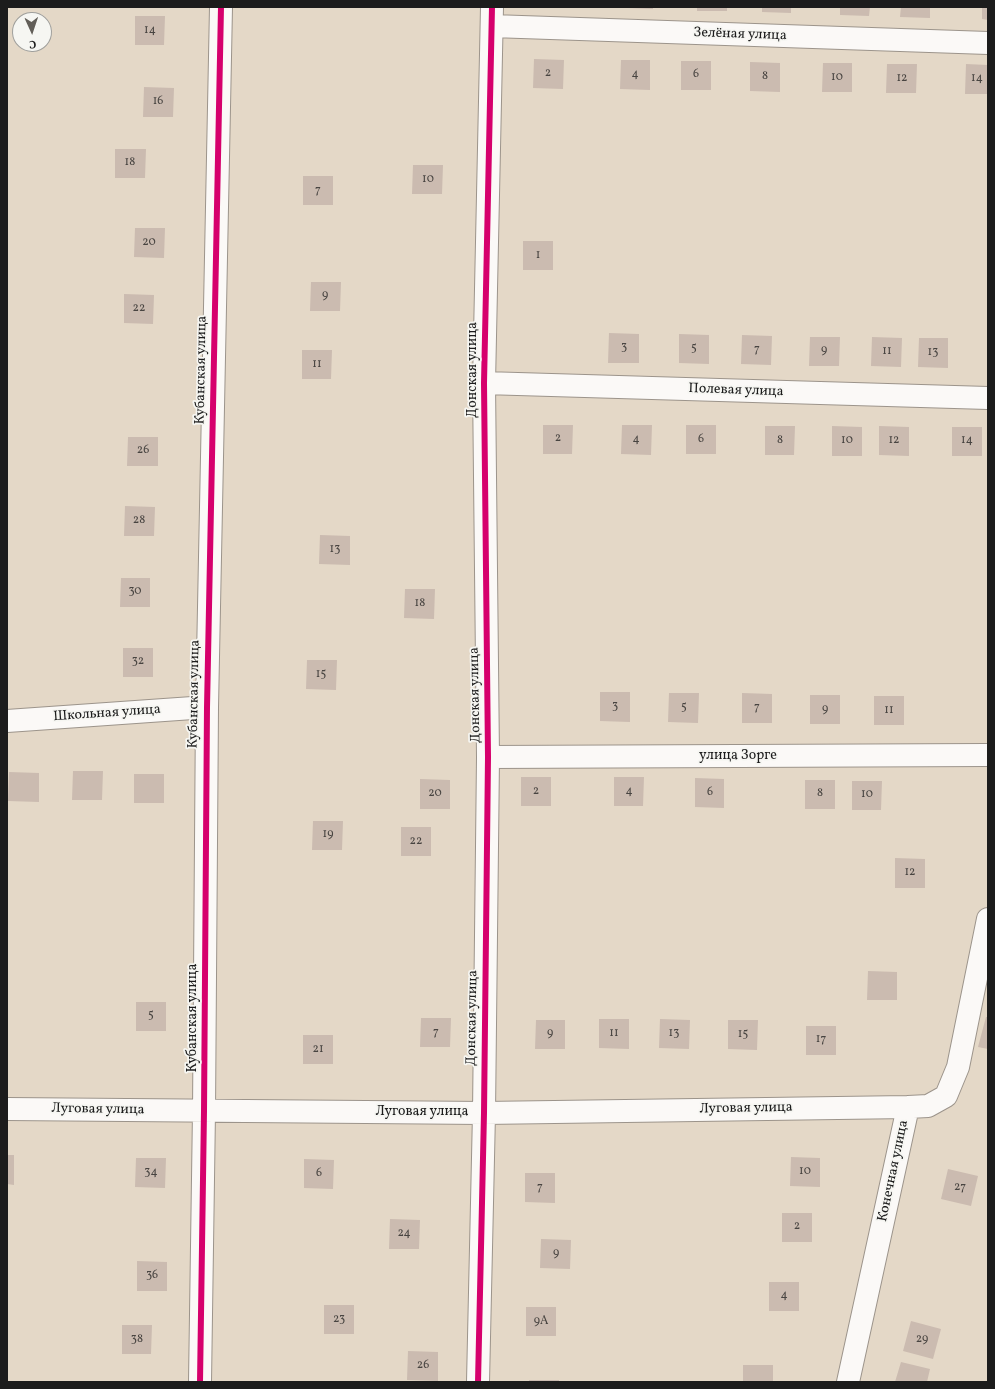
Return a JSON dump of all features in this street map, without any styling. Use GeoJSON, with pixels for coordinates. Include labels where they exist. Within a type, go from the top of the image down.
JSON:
{"type":"FeatureCollection","features":[{"type":"Feature","properties":{"kind":"street","name":"Кубанская улица"},"geometry":{"type":"LineString","coordinates":[[200,1382],[207,707],[221,7]]}},
{"type":"Feature","properties":{"kind":"street","name":"Зелёная улица"},"geometry":{"type":"LineString","coordinates":[[492,17],[988,43]]}},
{"type":"Feature","properties":{"kind":"street","name":"Донская улица"},"geometry":{"type":"LineString","coordinates":[[478,1382],[484,1113],[488,757],[484,383],[492,17]]}},
{"type":"Feature","properties":{"kind":"street","name":"Полевая улица"},"geometry":{"type":"LineString","coordinates":[[484,383],[988,398]]}},
{"type":"Feature","properties":{"kind":"street","name":"Школьная улица"},"geometry":{"type":"LineString","coordinates":[[7,721],[207,707]]}},
{"type":"Feature","properties":{"kind":"street","name":"улица Зорге"},"geometry":{"type":"LineString","coordinates":[[488,757],[988,754]]}},
{"type":"Feature","properties":{"kind":"street","name":"Конечная улица"},"geometry":{"type":"LineString","coordinates":[[848,1382],[908,1107],[928,1106],[946,1096],[958,1067],[988,919]]}},
{"type":"Feature","properties":{"kind":"street","name":"Луговая улица"},"geometry":{"type":"LineString","coordinates":[[7,1109],[484,1113],[908,1107]]}},
{"type":"Feature","properties":{"kind":"building"},"geometry":{"type":"Polygon","coordinates":[[[653,7],[653,9],[628,8],[653,7]]]}},
{"type":"Feature","properties":{"kind":"building"},"geometry":{"type":"Polygon","coordinates":[[[697,7],[727,7],[727,11],[697,11],[697,7]]]}},
{"type":"Feature","properties":{"kind":"building"},"geometry":{"type":"Polygon","coordinates":[[[762,7],[791,7],[791,13],[762,12],[762,7]]]}},
{"type":"Feature","properties":{"kind":"building"},"geometry":{"type":"Polygon","coordinates":[[[840,7],[870,7],[869,16],[840,15],[840,7]]]}},
{"type":"Feature","properties":{"kind":"building"},"geometry":{"type":"Polygon","coordinates":[[[901,7],[930,7],[930,18],[900,17],[901,7]]]}},
{"type":"Feature","properties":{"kind":"building"},"geometry":{"type":"Polygon","coordinates":[[[982,7],[988,7],[988,20],[982,19],[982,7]]]}},
{"type":"Feature","properties":{"kind":"building"},"geometry":{"type":"Polygon","coordinates":[[[135,16],[165,16],[164,45],[135,45],[135,16]]]}},
{"type":"Feature","properties":{"kind":"building"},"geometry":{"type":"Polygon","coordinates":[[[534,59],[564,60],[563,89],[533,88],[534,59]]]}},
{"type":"Feature","properties":{"kind":"building"},"geometry":{"type":"Polygon","coordinates":[[[621,60],[650,60],[650,90],[620,89],[621,60]]]}},
{"type":"Feature","properties":{"kind":"building"},"geometry":{"type":"Polygon","coordinates":[[[681,61],[711,61],[711,90],[681,90],[681,61]]]}},
{"type":"Feature","properties":{"kind":"building"},"geometry":{"type":"Polygon","coordinates":[[[750,62],[780,63],[780,92],[750,91],[750,62]]]}},
{"type":"Feature","properties":{"kind":"building"},"geometry":{"type":"Polygon","coordinates":[[[823,63],[852,63],[852,92],[822,92],[823,63]]]}},
{"type":"Feature","properties":{"kind":"building"},"geometry":{"type":"Polygon","coordinates":[[[887,64],[917,64],[916,93],[886,93],[887,64]]]}},
{"type":"Feature","properties":{"kind":"building"},"geometry":{"type":"Polygon","coordinates":[[[966,64],[988,65],[988,94],[965,94],[966,64]]]}},
{"type":"Feature","properties":{"kind":"building"},"geometry":{"type":"Polygon","coordinates":[[[144,87],[174,88],[173,117],[143,117],[144,87]]]}},
{"type":"Feature","properties":{"kind":"building"},"geometry":{"type":"Polygon","coordinates":[[[115,149],[146,149],[145,178],[115,178],[115,149]]]}},
{"type":"Feature","properties":{"kind":"building"},"geometry":{"type":"Polygon","coordinates":[[[413,165],[443,165],[442,194],[412,194],[413,165]]]}},
{"type":"Feature","properties":{"kind":"building"},"geometry":{"type":"Polygon","coordinates":[[[303,176],[333,176],[333,205],[303,205],[303,176]]]}},
{"type":"Feature","properties":{"kind":"building"},"geometry":{"type":"Polygon","coordinates":[[[135,228],[165,228],[164,258],[134,257],[135,228]]]}},
{"type":"Feature","properties":{"kind":"building"},"geometry":{"type":"Polygon","coordinates":[[[523,241],[553,241],[553,270],[523,270],[523,241]]]}},
{"type":"Feature","properties":{"kind":"building"},"geometry":{"type":"Polygon","coordinates":[[[311,282],[341,282],[340,311],[310,311],[311,282]]]}},
{"type":"Feature","properties":{"kind":"building"},"geometry":{"type":"Polygon","coordinates":[[[124,294],[154,295],[153,324],[124,323],[124,294]]]}},
{"type":"Feature","properties":{"kind":"building"},"geometry":{"type":"Polygon","coordinates":[[[609,333],[639,334],[639,363],[608,363],[609,333]]]}},
{"type":"Feature","properties":{"kind":"building"},"geometry":{"type":"Polygon","coordinates":[[[679,334],[709,335],[709,364],[679,363],[679,334]]]}},
{"type":"Feature","properties":{"kind":"building"},"geometry":{"type":"Polygon","coordinates":[[[742,335],[772,336],[771,365],[741,364],[742,335]]]}},
{"type":"Feature","properties":{"kind":"building"},"geometry":{"type":"Polygon","coordinates":[[[810,337],[840,337],[839,366],[809,366],[810,337]]]}},
{"type":"Feature","properties":{"kind":"building"},"geometry":{"type":"Polygon","coordinates":[[[872,337],[902,338],[901,367],[871,366],[872,337]]]}},
{"type":"Feature","properties":{"kind":"building"},"geometry":{"type":"Polygon","coordinates":[[[919,338],[948,338],[948,368],[918,367],[919,338]]]}},
{"type":"Feature","properties":{"kind":"building"},"geometry":{"type":"Polygon","coordinates":[[[302,350],[332,350],[331,379],[302,379],[302,350]]]}},
{"type":"Feature","properties":{"kind":"building"},"geometry":{"type":"Polygon","coordinates":[[[543,425],[573,425],[572,454],[543,454],[543,425]]]}},
{"type":"Feature","properties":{"kind":"building"},"geometry":{"type":"Polygon","coordinates":[[[622,425],[652,425],[651,455],[621,454],[622,425]]]}},
{"type":"Feature","properties":{"kind":"building"},"geometry":{"type":"Polygon","coordinates":[[[686,425],[716,425],[716,454],[686,454],[686,425]]]}},
{"type":"Feature","properties":{"kind":"building"},"geometry":{"type":"Polygon","coordinates":[[[765,426],[795,426],[794,455],[765,455],[765,426]]]}},
{"type":"Feature","properties":{"kind":"building"},"geometry":{"type":"Polygon","coordinates":[[[832,426],[862,427],[862,456],[832,456],[832,426]]]}},
{"type":"Feature","properties":{"kind":"building"},"geometry":{"type":"Polygon","coordinates":[[[879,426],[909,427],[909,456],[879,455],[879,426]]]}},
{"type":"Feature","properties":{"kind":"building"},"geometry":{"type":"Polygon","coordinates":[[[952,427],[982,427],[982,456],[952,456],[952,427]]]}},
{"type":"Feature","properties":{"kind":"building"},"geometry":{"type":"Polygon","coordinates":[[[128,437],[158,437],[158,466],[127,466],[128,437]]]}},
{"type":"Feature","properties":{"kind":"building"},"geometry":{"type":"Polygon","coordinates":[[[125,506],[155,507],[154,536],[124,536],[125,506]]]}},
{"type":"Feature","properties":{"kind":"building"},"geometry":{"type":"Polygon","coordinates":[[[320,535],[350,536],[350,565],[319,564],[320,535]]]}},
{"type":"Feature","properties":{"kind":"building"},"geometry":{"type":"Polygon","coordinates":[[[121,578],[150,578],[150,607],[120,607],[121,578]]]}},
{"type":"Feature","properties":{"kind":"building"},"geometry":{"type":"Polygon","coordinates":[[[405,589],[435,589],[434,619],[404,618],[405,589]]]}},
{"type":"Feature","properties":{"kind":"building"},"geometry":{"type":"Polygon","coordinates":[[[123,648],[153,648],[153,677],[123,677],[123,648]]]}},
{"type":"Feature","properties":{"kind":"building"},"geometry":{"type":"Polygon","coordinates":[[[307,660],[337,660],[336,690],[306,689],[307,660]]]}},
{"type":"Feature","properties":{"kind":"building"},"geometry":{"type":"Polygon","coordinates":[[[600,692],[630,692],[630,722],[600,721],[600,692]]]}},
{"type":"Feature","properties":{"kind":"building"},"geometry":{"type":"Polygon","coordinates":[[[669,693],[699,693],[698,723],[668,722],[669,693]]]}},
{"type":"Feature","properties":{"kind":"building"},"geometry":{"type":"Polygon","coordinates":[[[742,693],[772,694],[772,723],[742,723],[742,693]]]}},
{"type":"Feature","properties":{"kind":"building"},"geometry":{"type":"Polygon","coordinates":[[[810,695],[840,695],[840,724],[810,724],[810,695]]]}},
{"type":"Feature","properties":{"kind":"building"},"geometry":{"type":"Polygon","coordinates":[[[874,696],[904,696],[904,725],[874,725],[874,696]]]}},
{"type":"Feature","properties":{"kind":"building"},"geometry":{"type":"Polygon","coordinates":[[[73,771],[103,771],[102,800],[72,800],[73,771]]]}},
{"type":"Feature","properties":{"kind":"building"},"geometry":{"type":"Polygon","coordinates":[[[9,772],[39,773],[39,802],[8,801],[9,772]]]}},
{"type":"Feature","properties":{"kind":"building"},"geometry":{"type":"Polygon","coordinates":[[[134,774],[164,774],[164,803],[134,803],[134,774]]]}},
{"type":"Feature","properties":{"kind":"building"},"geometry":{"type":"Polygon","coordinates":[[[521,777],[551,777],[551,806],[521,806],[521,777]]]}},
{"type":"Feature","properties":{"kind":"building"},"geometry":{"type":"Polygon","coordinates":[[[614,777],[644,777],[643,806],[614,806],[614,777]]]}},
{"type":"Feature","properties":{"kind":"building"},"geometry":{"type":"Polygon","coordinates":[[[695,778],[724,779],[724,808],[695,807],[695,778]]]}},
{"type":"Feature","properties":{"kind":"building"},"geometry":{"type":"Polygon","coordinates":[[[420,779],[450,780],[450,809],[420,809],[420,779]]]}},
{"type":"Feature","properties":{"kind":"building"},"geometry":{"type":"Polygon","coordinates":[[[805,780],[835,780],[835,809],[805,809],[805,780]]]}},
{"type":"Feature","properties":{"kind":"building"},"geometry":{"type":"Polygon","coordinates":[[[852,781],[882,781],[881,810],[852,810],[852,781]]]}},
{"type":"Feature","properties":{"kind":"building"},"geometry":{"type":"Polygon","coordinates":[[[313,821],[343,821],[342,850],[312,850],[313,821]]]}},
{"type":"Feature","properties":{"kind":"building"},"geometry":{"type":"Polygon","coordinates":[[[401,827],[431,827],[431,856],[401,856],[401,827]]]}},
{"type":"Feature","properties":{"kind":"building"},"geometry":{"type":"Polygon","coordinates":[[[895,858],[925,859],[925,888],[895,888],[895,858]]]}},
{"type":"Feature","properties":{"kind":"building"},"geometry":{"type":"Polygon","coordinates":[[[868,971],[897,972],[897,1000],[867,1000],[868,971]]]}},
{"type":"Feature","properties":{"kind":"building"},"geometry":{"type":"Polygon","coordinates":[[[136,1002],[166,1002],[166,1031],[136,1031],[136,1002]]]}},
{"type":"Feature","properties":{"kind":"building"},"geometry":{"type":"Polygon","coordinates":[[[986,1017],[988,1017],[988,1049],[978,1047],[986,1017]]]}},
{"type":"Feature","properties":{"kind":"building"},"geometry":{"type":"Polygon","coordinates":[[[421,1018],[451,1018],[450,1047],[420,1047],[421,1018]]]}},
{"type":"Feature","properties":{"kind":"building"},"geometry":{"type":"Polygon","coordinates":[[[599,1019],[629,1019],[629,1049],[599,1048],[599,1019]]]}},
{"type":"Feature","properties":{"kind":"building"},"geometry":{"type":"Polygon","coordinates":[[[660,1019],[690,1020],[689,1049],[659,1048],[660,1019]]]}},
{"type":"Feature","properties":{"kind":"building"},"geometry":{"type":"Polygon","coordinates":[[[536,1020],[565,1020],[565,1049],[535,1049],[536,1020]]]}},
{"type":"Feature","properties":{"kind":"building"},"geometry":{"type":"Polygon","coordinates":[[[728,1020],[758,1020],[757,1050],[728,1049],[728,1020]]]}},
{"type":"Feature","properties":{"kind":"building"},"geometry":{"type":"Polygon","coordinates":[[[806,1026],[836,1026],[836,1055],[806,1055],[806,1026]]]}},
{"type":"Feature","properties":{"kind":"building"},"geometry":{"type":"Polygon","coordinates":[[[303,1035],[333,1035],[333,1064],[303,1064],[303,1035]]]}},
{"type":"Feature","properties":{"kind":"building"},"geometry":{"type":"Polygon","coordinates":[[[7,1155],[14,1155],[14,1185],[7,1184],[7,1155]]]}},
{"type":"Feature","properties":{"kind":"building"},"geometry":{"type":"Polygon","coordinates":[[[791,1157],[820,1158],[820,1187],[790,1186],[791,1157]]]}},
{"type":"Feature","properties":{"kind":"building"},"geometry":{"type":"Polygon","coordinates":[[[136,1158],[166,1158],[165,1188],[135,1187],[136,1158]]]}},
{"type":"Feature","properties":{"kind":"building"},"geometry":{"type":"Polygon","coordinates":[[[304,1159],[334,1160],[333,1189],[304,1188],[304,1159]]]}},
{"type":"Feature","properties":{"kind":"building"},"geometry":{"type":"Polygon","coordinates":[[[948,1169],[978,1176],[971,1206],[941,1199],[948,1169]]]}},
{"type":"Feature","properties":{"kind":"building"},"geometry":{"type":"Polygon","coordinates":[[[525,1173],[555,1173],[555,1203],[525,1202],[525,1173]]]}},
{"type":"Feature","properties":{"kind":"building"},"geometry":{"type":"Polygon","coordinates":[[[782,1213],[812,1213],[812,1242],[782,1242],[782,1213]]]}},
{"type":"Feature","properties":{"kind":"building"},"geometry":{"type":"Polygon","coordinates":[[[390,1219],[420,1220],[419,1249],[389,1249],[390,1219]]]}},
{"type":"Feature","properties":{"kind":"building"},"geometry":{"type":"Polygon","coordinates":[[[541,1239],[571,1240],[570,1269],[540,1268],[541,1239]]]}},
{"type":"Feature","properties":{"kind":"building"},"geometry":{"type":"Polygon","coordinates":[[[137,1261],[167,1262],[167,1291],[137,1291],[137,1261]]]}},
{"type":"Feature","properties":{"kind":"building"},"geometry":{"type":"Polygon","coordinates":[[[769,1282],[799,1282],[799,1311],[769,1311],[769,1282]]]}},
{"type":"Feature","properties":{"kind":"building"},"geometry":{"type":"Polygon","coordinates":[[[324,1305],[354,1305],[354,1334],[324,1334],[324,1305]]]}},
{"type":"Feature","properties":{"kind":"building"},"geometry":{"type":"Polygon","coordinates":[[[526,1307],[556,1307],[556,1336],[526,1336],[526,1307]]]}},
{"type":"Feature","properties":{"kind":"building"},"geometry":{"type":"Polygon","coordinates":[[[911,1321],[941,1329],[933,1359],[903,1351],[911,1321]]]}},
{"type":"Feature","properties":{"kind":"building"},"geometry":{"type":"Polygon","coordinates":[[[122,1325],[152,1325],[151,1354],[122,1354],[122,1325]]]}},
{"type":"Feature","properties":{"kind":"building"},"geometry":{"type":"Polygon","coordinates":[[[408,1351],[438,1352],[438,1381],[407,1380],[408,1351]]]}},
{"type":"Feature","properties":{"kind":"building"},"geometry":{"type":"Polygon","coordinates":[[[901,1362],[930,1369],[927,1382],[895,1382],[901,1362]]]}},
{"type":"Feature","properties":{"kind":"building"},"geometry":{"type":"Polygon","coordinates":[[[743,1365],[773,1365],[773,1382],[743,1382],[743,1365]]]}},
{"type":"Feature","properties":{"kind":"building"},"geometry":{"type":"Polygon","coordinates":[[[529,1380],[559,1380],[559,1382],[529,1382],[529,1380]]]}},
{"type":"Feature","properties":{"kind":"cycle path"},"geometry":{"type":"LineString","coordinates":[[200,1382],[207,707],[221,7]]}},
{"type":"Feature","properties":{"kind":"cycle path"},"geometry":{"type":"LineString","coordinates":[[478,1382],[484,1113],[488,757],[484,383],[492,7]]}}]}
